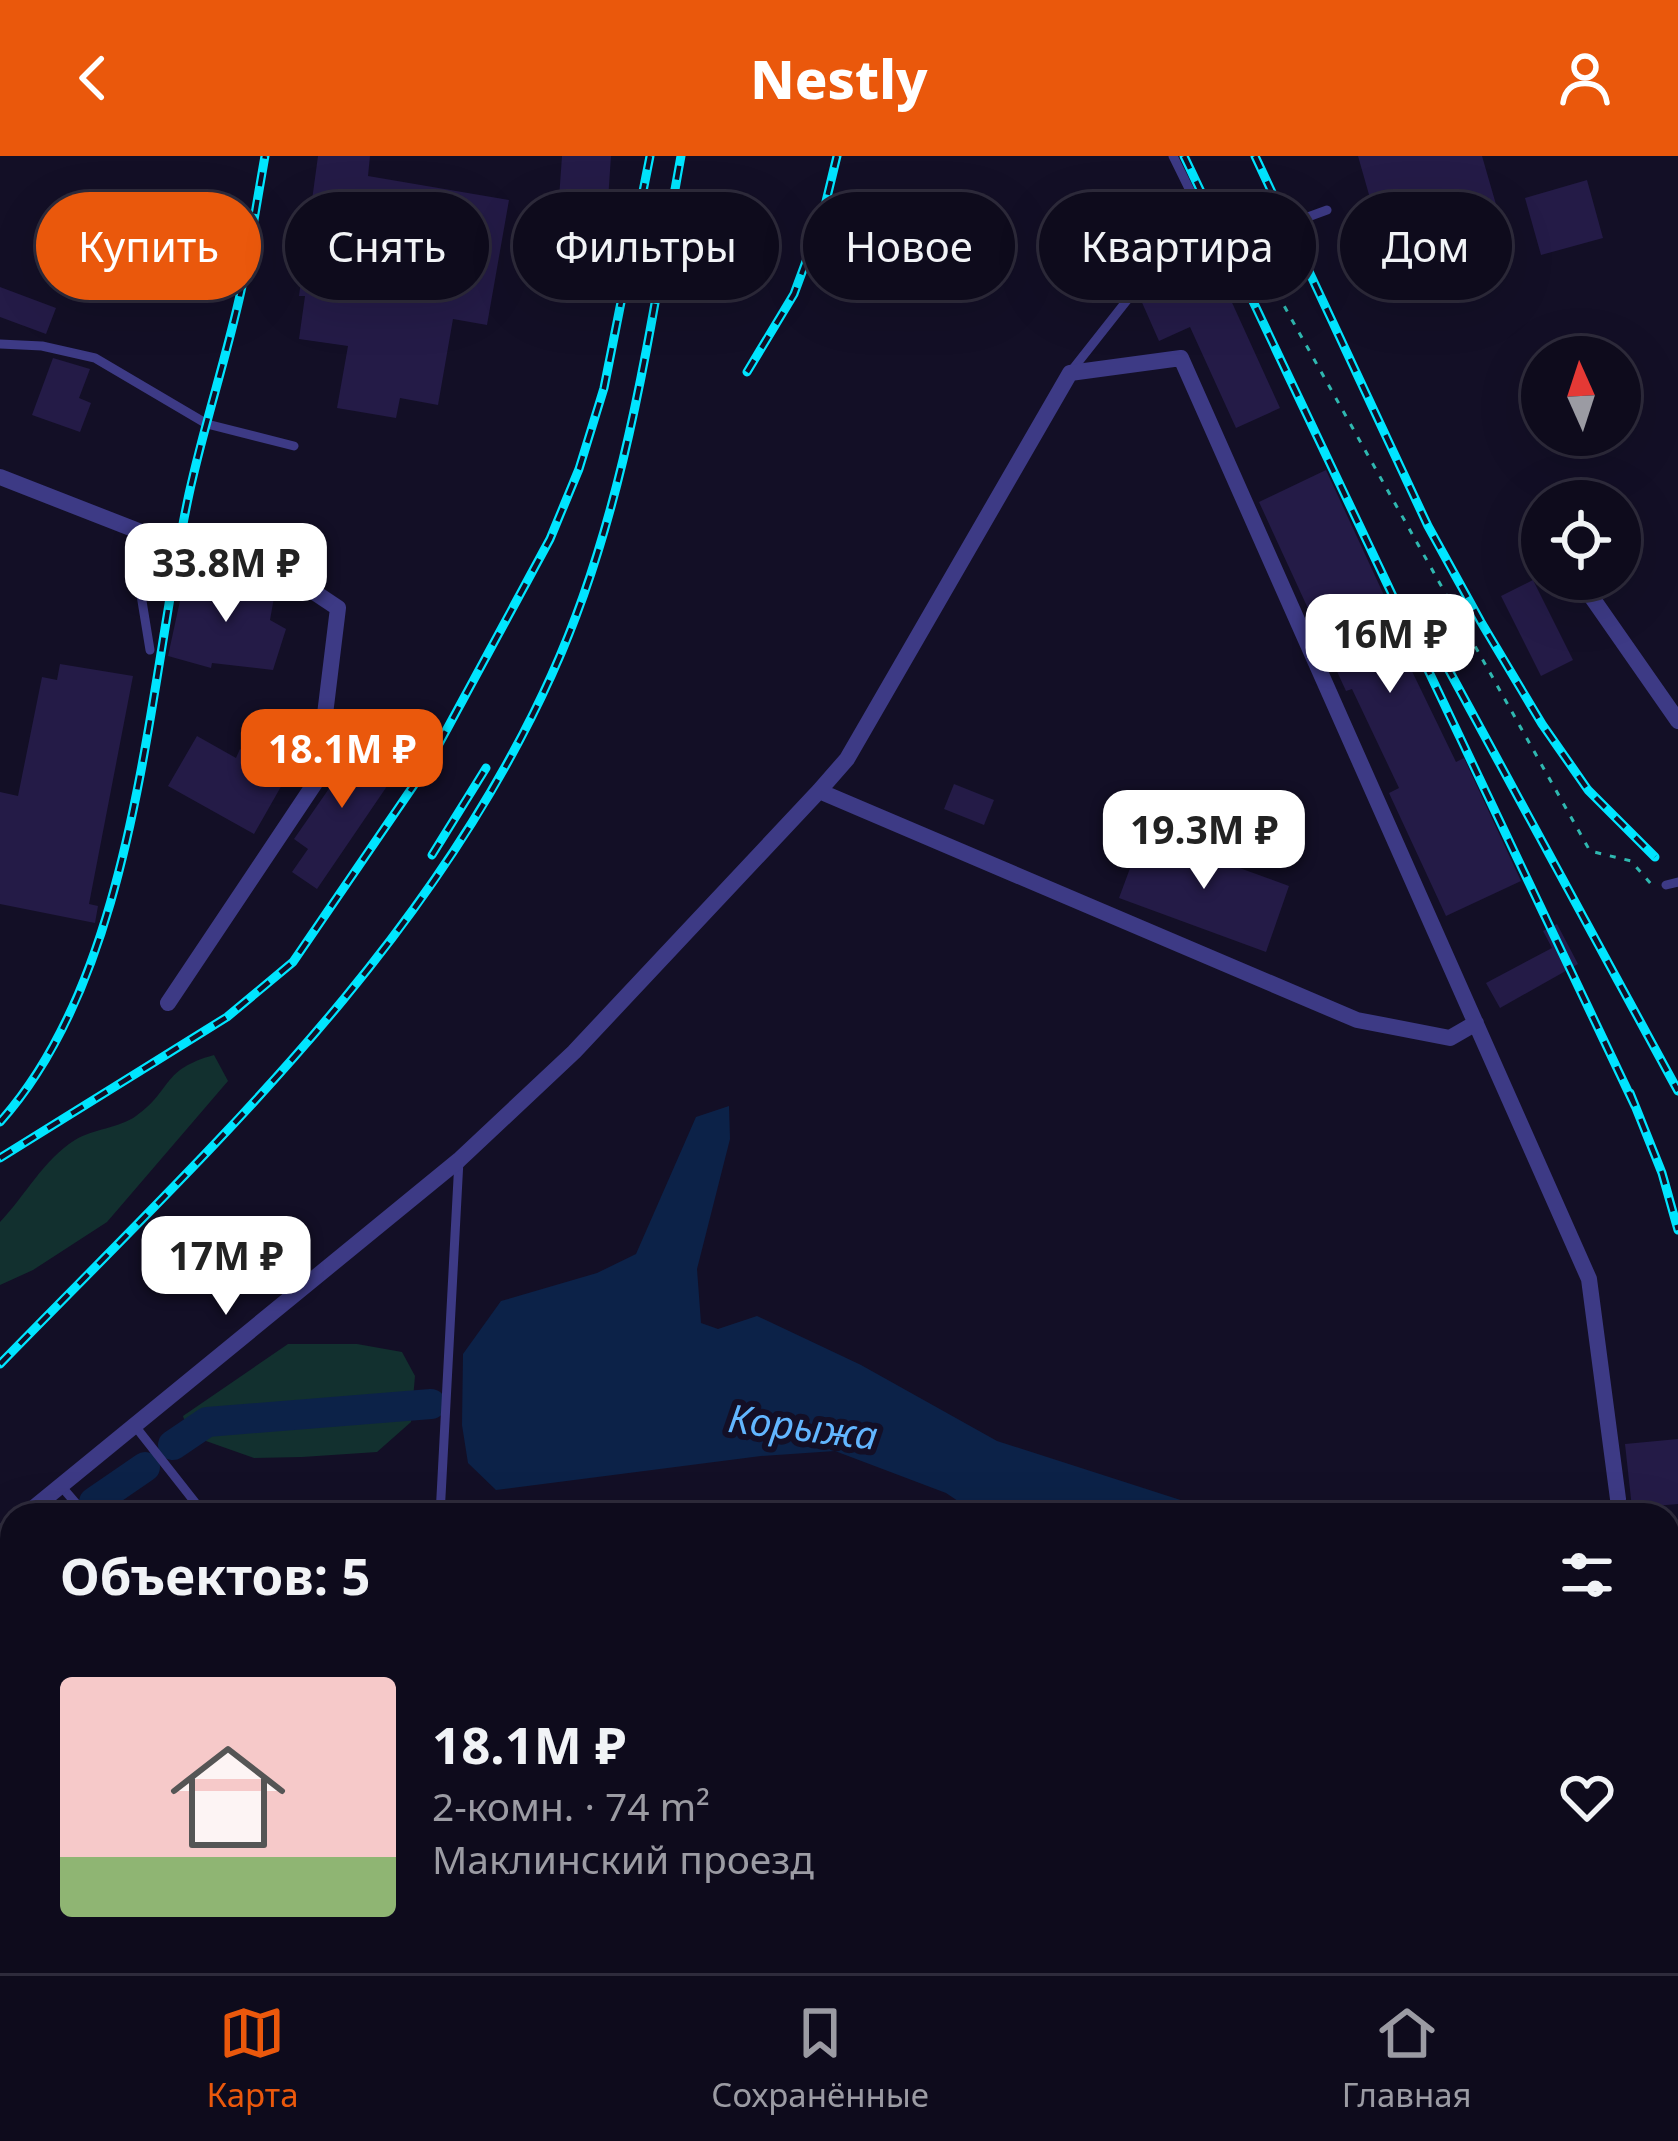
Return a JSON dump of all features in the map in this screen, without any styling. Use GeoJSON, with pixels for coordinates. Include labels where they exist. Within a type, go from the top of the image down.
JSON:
{"type":"FeatureCollection","features":[{"type":"Feature","properties":{"kind":"street"},"geometry":{"type":"LineString","coordinates":[[40,1503],[459,1160],[574,1052],[819,790],[847,759],[1070,373],[1180,358],[1589,1279],[1618,1499]]}},
{"type":"Feature","properties":{"kind":"street"},"geometry":{"type":"LineString","coordinates":[[0,477],[314,592],[338,608],[317,780],[168,1003]]}},
{"type":"Feature","properties":{"kind":"street"},"geometry":{"type":"LineString","coordinates":[[1594,600],[1678,721]]}},
{"type":"Feature","properties":{"kind":"street"},"geometry":{"type":"LineString","coordinates":[[819,790],[1357,1020],[1450,1038],[1476,1023]]}},
{"type":"Feature","properties":{"kind":"lane"},"geometry":{"type":"LineString","coordinates":[[1174,156],[1191,192]]}},
{"type":"Feature","properties":{"kind":"lane"},"geometry":{"type":"LineString","coordinates":[[1316,215],[1328,210]]}},
{"type":"Feature","properties":{"kind":"lane"},"geometry":{"type":"LineString","coordinates":[[1070,373],[1126,300]]}},
{"type":"Feature","properties":{"kind":"lane"},"geometry":{"type":"LineString","coordinates":[[0,344],[43,346],[95,358],[207,424],[294,446]]}},
{"type":"Feature","properties":{"kind":"lane"},"geometry":{"type":"LineString","coordinates":[[135,530],[134,553],[150,650]]}},
{"type":"Feature","properties":{"kind":"lane"},"geometry":{"type":"LineString","coordinates":[[441,1503],[459,1160]]}},
{"type":"Feature","properties":{"kind":"lane"},"geometry":{"type":"LineString","coordinates":[[135,1426],[196,1503]]}},
{"type":"Feature","properties":{"kind":"lane"},"geometry":{"type":"LineString","coordinates":[[61,1486],[76,1503]]}},
{"type":"Feature","properties":{"kind":"path"},"geometry":{"type":"LineString","coordinates":[[1281,300],[1590,851],[1631,861],[1667,886]]}},
{"type":"Feature","properties":{"kind":"green space"},"geometry":{"type":"Polygon","coordinates":[[[214,1055],[228,1081],[107,1222],[33,1270],[0,1285],[0,1222],[54,1157],[82,1136],[136,1116],[175,1074],[214,1055]]]}},
{"type":"Feature","properties":{"kind":"green space"},"geometry":{"type":"Polygon","coordinates":[[[288,1344],[357,1344],[402,1352],[415,1376],[411,1422],[377,1452],[302,1457],[254,1458],[189,1435],[183,1416],[288,1344]]]}},
{"type":"Feature","properties":{"kind":"water"},"geometry":{"type":"Polygon","coordinates":[[[729,1106],[730,1139],[697,1269],[701,1323],[718,1329],[757,1316],[861,1365],[997,1441],[1190,1503],[961,1503],[835,1451],[496,1490],[468,1463],[462,1425],[463,1354],[501,1301],[597,1273],[636,1254],[696,1117],[729,1106]]]}},
{"type":"Feature","properties":{"kind":"building"},"geometry":{"type":"Polygon","coordinates":[[[318,156],[370,156],[368,176],[462,192],[313,192],[318,156]]]}},
{"type":"Feature","properties":{"kind":"building"},"geometry":{"type":"Polygon","coordinates":[[[562,156],[611,156],[609,192],[559,192],[562,156]]]}},
{"type":"Feature","properties":{"kind":"building"},"geometry":{"type":"Polygon","coordinates":[[[1358,156],[1482,156],[1492,192],[1368,192],[1358,156]]]}},
{"type":"Feature","properties":{"kind":"building"},"geometry":{"type":"Polygon","coordinates":[[[1587,180],[1603,238],[1541,255],[1525,198],[1587,180]]]}},
{"type":"Feature","properties":{"kind":"building"},"geometry":{"type":"Polygon","coordinates":[[[489,197],[509,200],[487,325],[453,319],[438,405],[400,398],[396,418],[337,408],[348,346],[299,339],[304,300],[489,300],[489,197]]]}},
{"type":"Feature","properties":{"kind":"building"},"geometry":{"type":"Polygon","coordinates":[[[0,287],[56,308],[46,334],[0,317],[0,287]]]}},
{"type":"Feature","properties":{"kind":"building"},"geometry":{"type":"Polygon","coordinates":[[[1141,300],[1231,300],[1280,408],[1236,428],[1190,327],[1159,341],[1141,300]]]}},
{"type":"Feature","properties":{"kind":"building"},"geometry":{"type":"Polygon","coordinates":[[[53,358],[90,369],[79,398],[91,403],[80,432],[32,415],[53,358]]]}},
{"type":"Feature","properties":{"kind":"building"},"geometry":{"type":"Polygon","coordinates":[[[1326,470],[1414,660],[1408,663],[1456,762],[1464,758],[1521,881],[1446,916],[1389,793],[1399,788],[1352,689],[1346,691],[1259,502],[1326,470]]]}},
{"type":"Feature","properties":{"kind":"building"},"geometry":{"type":"Polygon","coordinates":[[[186,573],[275,592],[270,620],[286,629],[273,670],[212,663],[211,668],[168,656],[186,573]]]}},
{"type":"Feature","properties":{"kind":"building"},"geometry":{"type":"Polygon","coordinates":[[[1521,586],[1521,600],[1543,600],[1573,660],[1541,676],[1501,596],[1521,586]]]}},
{"type":"Feature","properties":{"kind":"building"},"geometry":{"type":"Polygon","coordinates":[[[60,664],[133,676],[89,904],[98,906],[95,923],[0,904],[0,792],[18,796],[42,677],[57,680],[60,664]]]}},
{"type":"Feature","properties":{"kind":"building"},"geometry":{"type":"Polygon","coordinates":[[[197,736],[236,758],[240,749],[287,776],[254,834],[168,786],[197,736]]]}},
{"type":"Feature","properties":{"kind":"building"},"geometry":{"type":"Polygon","coordinates":[[[355,740],[398,770],[317,889],[292,872],[308,849],[294,839],[344,767],[333,760],[355,740]]]}},
{"type":"Feature","properties":{"kind":"building"},"geometry":{"type":"Polygon","coordinates":[[[954,784],[994,800],[984,825],[944,809],[954,784]]]}},
{"type":"Feature","properties":{"kind":"building"},"geometry":{"type":"Polygon","coordinates":[[[1143,833],[1289,886],[1266,952],[1119,898],[1143,833]]]}},
{"type":"Feature","properties":{"kind":"building"},"geometry":{"type":"Polygon","coordinates":[[[1557,924],[1578,964],[1500,1008],[1486,983],[1552,948],[1543,931],[1557,924]]]}},
{"type":"Feature","properties":{"kind":"building"},"geometry":{"type":"Polygon","coordinates":[[[1678,1439],[1678,1503],[1631,1503],[1625,1444],[1678,1439]]]}},
{"type":"Feature","properties":{"kind":"waterway","name":"Корыжа"},"geometry":{"type":"LineString","coordinates":[[173,1445],[207,1422],[431,1404]]}},
{"type":"Feature","properties":{"kind":"waterway","name":"Корыжа"},"geometry":{"type":"LineString","coordinates":[[94,1502],[145,1467]]}},
{"type":"Feature","properties":{"kind":"railway"},"geometry":{"type":"LineString","coordinates":[[0,1122],[46,1059],[81,987],[109,908],[147,738],[189,494],[241,291],[265,156]]}},
{"type":"Feature","properties":{"kind":"railway"},"geometry":{"type":"LineString","coordinates":[[0,1158],[227,1017],[293,962],[427,766],[550,539],[579,469],[604,388],[650,156]]}},
{"type":"Feature","properties":{"kind":"railway"},"geometry":{"type":"LineString","coordinates":[[0,1364],[233,1125],[307,1042],[443,868],[501,774],[552,674],[599,549],[646,354],[681,156]]}},
{"type":"Feature","properties":{"kind":"railway"},"geometry":{"type":"LineString","coordinates":[[747,372],[794,294],[822,218],[837,156]]}},
{"type":"Feature","properties":{"kind":"railway"},"geometry":{"type":"LineString","coordinates":[[1184,156],[1635,1106]]}},
{"type":"Feature","properties":{"kind":"railway"},"geometry":{"type":"LineString","coordinates":[[1255,156],[1428,526],[1481,622],[1588,790],[1655,857]]}},
{"type":"Feature","properties":{"kind":"railway"},"geometry":{"type":"LineString","coordinates":[[1433,641],[1678,1091]]}},
{"type":"Feature","properties":{"kind":"railway"},"geometry":{"type":"LineString","coordinates":[[432,855],[486,768]]}},
{"type":"Feature","properties":{"kind":"railway"},"geometry":{"type":"LineString","coordinates":[[1630,1093],[1662,1173],[1678,1230]]}}]}
